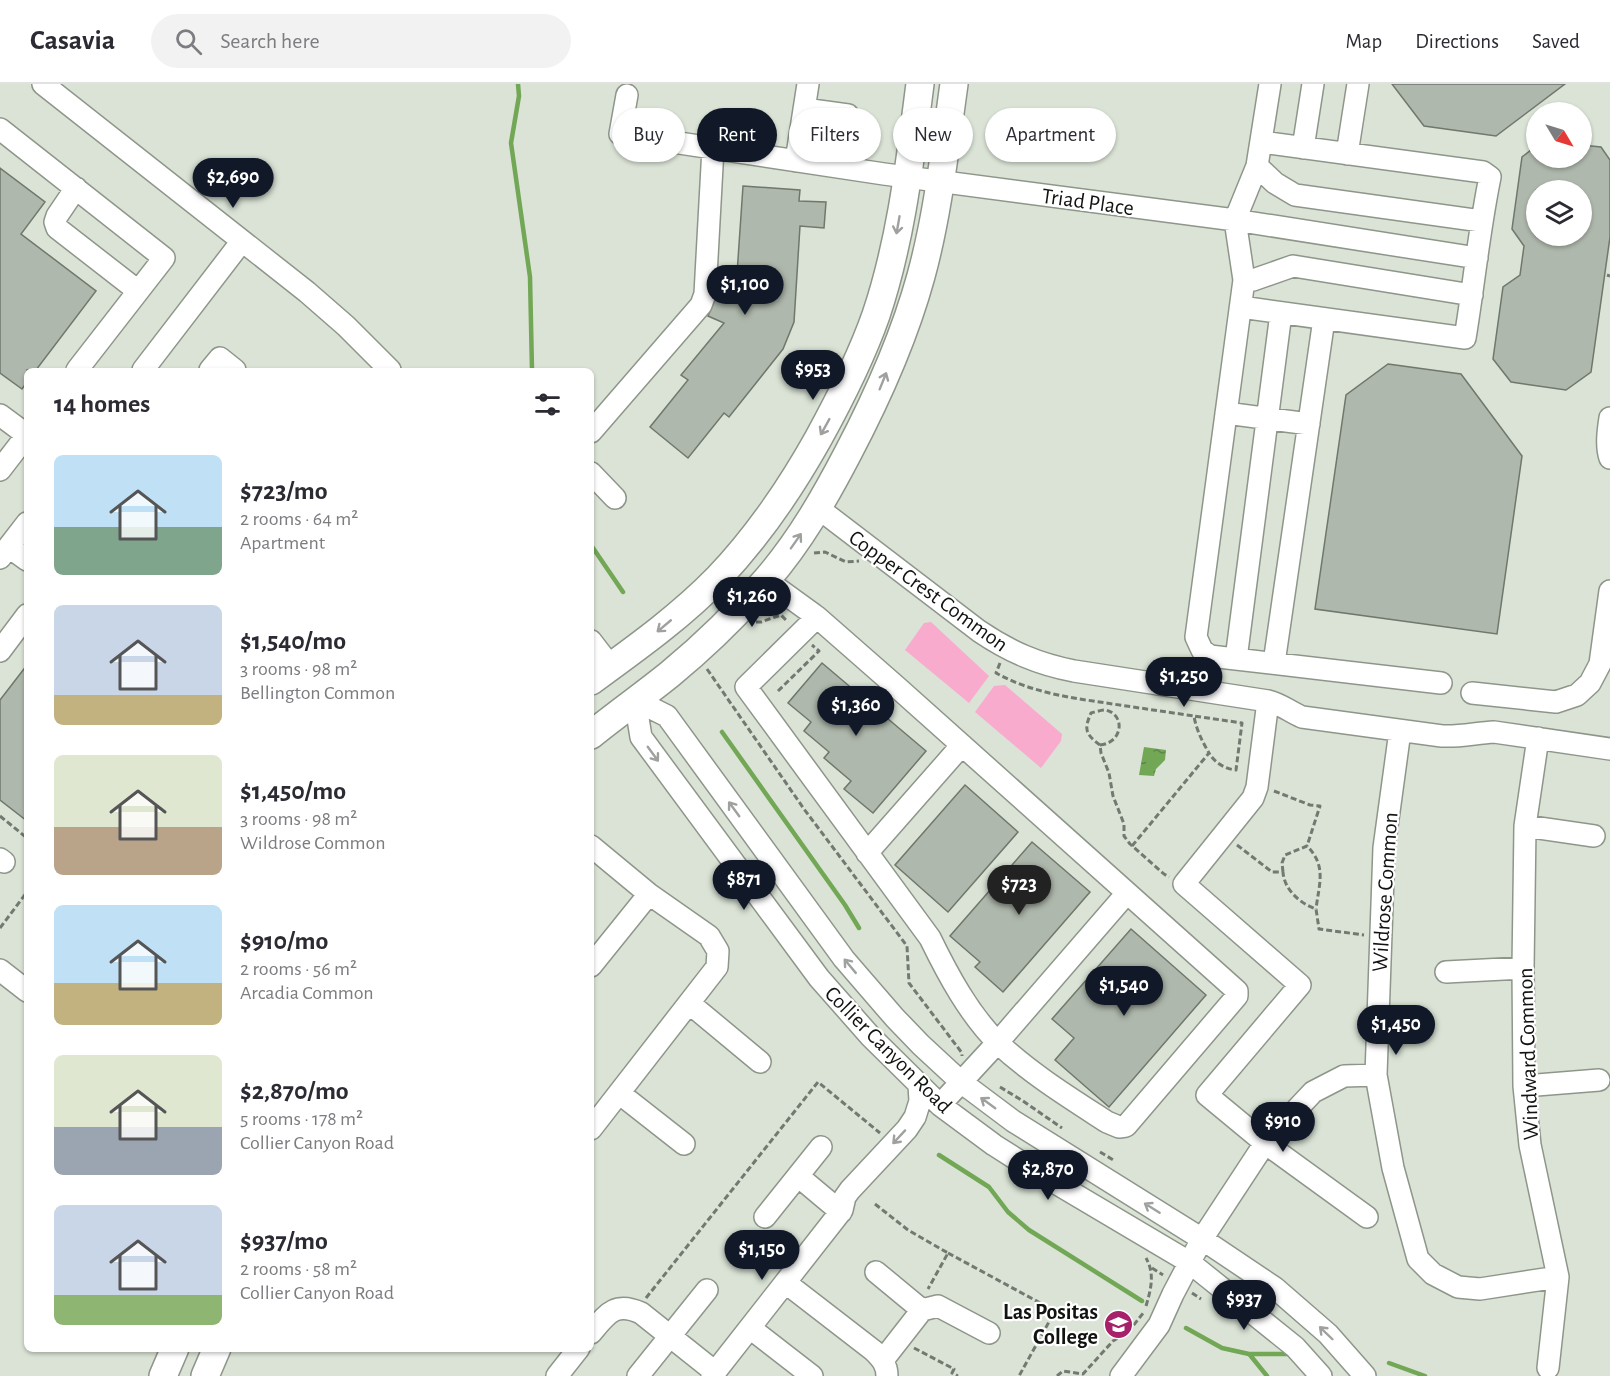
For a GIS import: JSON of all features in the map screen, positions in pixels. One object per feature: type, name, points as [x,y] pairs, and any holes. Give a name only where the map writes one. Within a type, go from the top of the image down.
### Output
[{"type":"main road","points":[[601,674],[642,644],[716,579],[741,553],[789,488],[828,420],[848,381],[876,315],[897,233],[920,84]]},
{"type":"main road","points":[[594,733],[671,672],[730,618],[766,580],[795,543],[818,508],[877,398],[921,277],[940,181],[954,84]]},
{"type":"main road","name":"Collier Canyon Road","points":[[601,674],[636,700]]},
{"type":"main road","points":[[163,1376],[173,1352]]},
{"type":"main road","points":[[206,1376],[215,1352]]},
{"type":"street","points":[[42,84],[307,292],[346,326],[388,368]]},
{"type":"street","points":[[804,108],[808,84]]},
{"type":"street","points":[[1270,84],[1257,166],[1235,220],[1244,280],[1196,637],[1202,651],[1210,656],[1441,683]]},
{"type":"street","points":[[1304,148],[1313,84]]},
{"type":"street","points":[[1347,154],[1358,84]]},
{"type":"street","name":"Triad Place","points":[[627,95],[620,134],[697,146]]},
{"type":"street","points":[[0,129],[164,258],[79,368]]},
{"type":"street","points":[[1241,307],[1465,338],[1481,221],[1490,177],[1484,172],[1261,142]]},
{"type":"street","points":[[594,429],[701,305],[705,294],[712,162]]},
{"type":"street","name":"Triad Place","points":[[803,162],[1235,220],[1477,258]]},
{"type":"street","points":[[1257,166],[1275,183],[1295,195],[1481,221]]},
{"type":"street","points":[[76,188],[57,216],[55,222],[57,228],[138,291]]},
{"type":"street","points":[[145,368],[242,241]]},
{"type":"street","points":[[1244,280],[1253,280],[1293,266],[1472,296]]},
{"type":"street","points":[[1236,659],[1281,313]]},
{"type":"street","points":[[1274,663],[1324,319]]},
{"type":"street","points":[[212,368],[220,358],[232,368]]},
{"type":"street","points":[[1226,413],[1309,424]]},
{"type":"street","points":[[0,415],[24,433]]},
{"type":"street","points":[[1610,418],[1608,430],[1610,458]]},
{"type":"street","points":[[0,470],[24,439]]},
{"type":"street","points":[[594,476],[615,498]]},
{"type":"street","name":"Copper Crest Common","points":[[818,508],[979,631],[1023,657],[1048,666],[1268,701],[1281,704],[1292,713],[1302,717],[1442,736],[1459,737],[1494,732],[1610,749]]},
{"type":"street","points":[[24,527],[4,553],[24,559]]},
{"type":"street","points":[[766,580],[817,617],[1237,991],[1238,996],[1126,1126],[1119,1127],[1107,1122],[1045,1081],[998,1042],[972,1011],[943,965],[930,938],[746,687],[817,617]]},
{"type":"street","points":[[1472,693],[1556,702],[1577,695],[1590,683],[1600,664],[1610,591]]},
{"type":"street","points":[[0,651],[24,619]]},
{"type":"street","name":"Collier Canyon Road","points":[[594,651],[601,674]]},
{"type":"street","name":"Collier Canyon Road","points":[[636,700],[667,716],[844,959],[895,1018],[961,1082],[1013,1121],[1202,1239],[1275,1288],[1328,1334],[1365,1376]]},
{"type":"street","name":"Collier Canyon Road","points":[[636,700],[641,737],[794,946],[845,1010],[871,1038],[940,1105],[1027,1166],[1189,1262],[1295,1347],[1321,1376]]},
{"type":"street","points":[[1268,701],[1257,788],[1253,798],[1184,884],[1300,985],[1207,1095],[1265,1143],[1368,1217]]},
{"type":"street","name":"Wildrose Common","points":[[1400,731],[1384,848],[1376,1075],[1393,1168],[1418,1259],[1433,1274],[1458,1287],[1480,1289],[1558,1277]]},
{"type":"street","name":"Windward Common","points":[[1538,738],[1525,825],[1524,1086],[1530,1145],[1558,1277],[1548,1368]]},
{"type":"street","points":[[867,853],[962,745]]},
{"type":"street","points":[[1525,825],[1594,836]]},
{"type":"street","points":[[594,848],[649,894],[709,936],[718,951],[717,967],[594,1125]]},
{"type":"street","points":[[940,1105],[998,1042],[1127,893]]},
{"type":"street","points":[[594,962],[649,894]]},
{"type":"street","points":[[1446,972],[1523,968]]},
{"type":"street","points":[[0,970],[24,989]]},
{"type":"street","points":[[688,1003],[760,1062]]},
{"type":"street","points":[[1127,1374],[1159,1325],[1202,1239],[1265,1143],[1313,1092],[1344,1076],[1376,1075]]},
{"type":"street","points":[[1524,1086],[1599,1080]]},
{"type":"street","points":[[594,1330],[611,1311],[629,1309],[641,1312],[714,1374],[842,1211],[845,1197],[850,1190],[907,1129],[915,1117],[920,1101],[919,1085]]},
{"type":"street","points":[[619,1093],[684,1144]]},
{"type":"street","points":[[765,1217],[821,1147]]},
{"type":"street","points":[[798,1176],[842,1211]]},
{"type":"street","points":[[876,1272],[920,1309]]},
{"type":"street","points":[[786,1283],[874,1351],[885,1368]]},
{"type":"street","points":[[638,1376],[707,1290]]},
{"type":"street","points":[[885,1368],[899,1340],[920,1309],[938,1306],[989,1333]]},
{"type":"street","points":[[750,1328],[812,1376]]},
{"type":"street","points":[[557,1376],[576,1352]]},
{"type":"path","points":[[694,652],[804,809],[907,946],[909,983],[962,1053],[961,1082]]},
{"type":"path","points":[[1106,711],[1107,704]]},
{"type":"path","points":[[1100,745],[1113,741],[1119,732],[1119,724],[1115,715],[1106,711],[1091,713],[1086,732],[1100,745],[1113,796],[1124,824],[1124,836],[1164,874],[1184,884]]},
{"type":"path","points":[[1194,716],[1242,723],[1236,771],[1223,767],[1209,753],[1203,744],[1194,716]]},
{"type":"path","points":[[1132,846],[1209,753]]},
{"type":"path","points":[[1257,788],[1274,790],[1310,806],[1320,806],[1307,846],[1286,855],[1282,863],[1283,879],[1293,895],[1306,906],[1316,909]]},
{"type":"path","points":[[0,816],[24,836]]},
{"type":"path","points":[[1223,835],[1272,872],[1283,872]]},
{"type":"path","points":[[1307,846],[1315,854],[1320,866],[1316,909],[1319,928],[1380,937]]},
{"type":"path","points":[[0,928],[24,896]]},
{"type":"path","points":[[629,1309],[818,1082],[884,1136]]},
{"type":"path","points":[[998,1086],[1070,1133]]},
{"type":"path","points":[[1096,1149],[1119,1165]]},
{"type":"path","points":[[875,1204],[908,1230],[1055,1311],[1019,1376]]},
{"type":"path","points":[[920,1309],[948,1253]]},
{"type":"path","points":[[1057,1376],[1063,1371],[1083,1374],[1113,1341],[1129,1331],[1144,1312],[1149,1296],[1152,1268],[1145,1255]]},
{"type":"path","points":[[899,1340],[954,1369],[952,1373],[958,1376]]},
{"type":"shaded area","points":[[931,622],[989,676],[969,703],[905,650],[924,623]]},
{"type":"shaded area","points":[[1005,685],[1062,734],[1061,741],[1041,768],[975,712],[994,686]]},
{"type":"water","points":[[1144,747],[1166,750],[1165,760],[1156,769],[1154,776],[1139,775]]},
{"type":"building","points":[[1392,84],[1565,84],[1541,102],[1526,102],[1526,113],[1496,136],[1424,126]]},
{"type":"building","points":[[1592,146],[1601,147],[1610,160],[1610,237],[1591,372],[1566,390],[1511,382],[1493,359],[1503,287],[1520,275],[1524,246],[1512,229],[1522,157],[1526,154],[1526,168],[1592,168]]},
{"type":"building","points":[[0,168],[45,202],[21,234],[96,291],[38,368],[24,368],[22,389],[0,373]]},
{"type":"building","points":[[743,186],[800,190],[799,201],[826,202],[824,228],[800,226],[794,322],[783,349],[729,417],[724,413],[688,458],[650,427],[688,380],[681,375],[724,323],[708,316],[717,295],[735,303]]},
{"type":"building","points":[[1388,364],[1461,374],[1522,456],[1497,634],[1315,609],[1346,395]]},
{"type":"building","points":[[822,663],[926,751],[873,813],[844,789],[851,781],[824,758],[829,752],[804,731],[811,722],[788,703]]},
{"type":"building","points":[[24,669],[24,819],[0,800],[0,700]]},
{"type":"building","points":[[965,785],[1018,832],[948,912],[895,865]]},
{"type":"building","points":[[1032,842],[1090,892],[1003,992],[975,967],[980,962],[950,936]]},
{"type":"building","points":[[1131,929],[1206,995],[1109,1107],[1055,1060],[1074,1038],[1052,1019]]},
{"type":"waterway","points":[[518,84],[519,96],[511,143],[530,277],[532,368]]},
{"type":"waterway","points":[[594,549],[623,592]]},
{"type":"waterway","points":[[722,732],[859,928]]},
{"type":"waterway","points":[[939,1155],[989,1187],[1008,1212],[1029,1230],[1142,1301]]},
{"type":"waterway","points":[[1186,1328],[1222,1348],[1249,1354],[1288,1354]]},
{"type":"waterway","points":[[1250,1355],[1267,1376]]},
{"type":"waterway","points":[[1389,1363],[1425,1376]]},
{"type":"place","name":"Las Positas College","points":[[1119,1324]]}]
